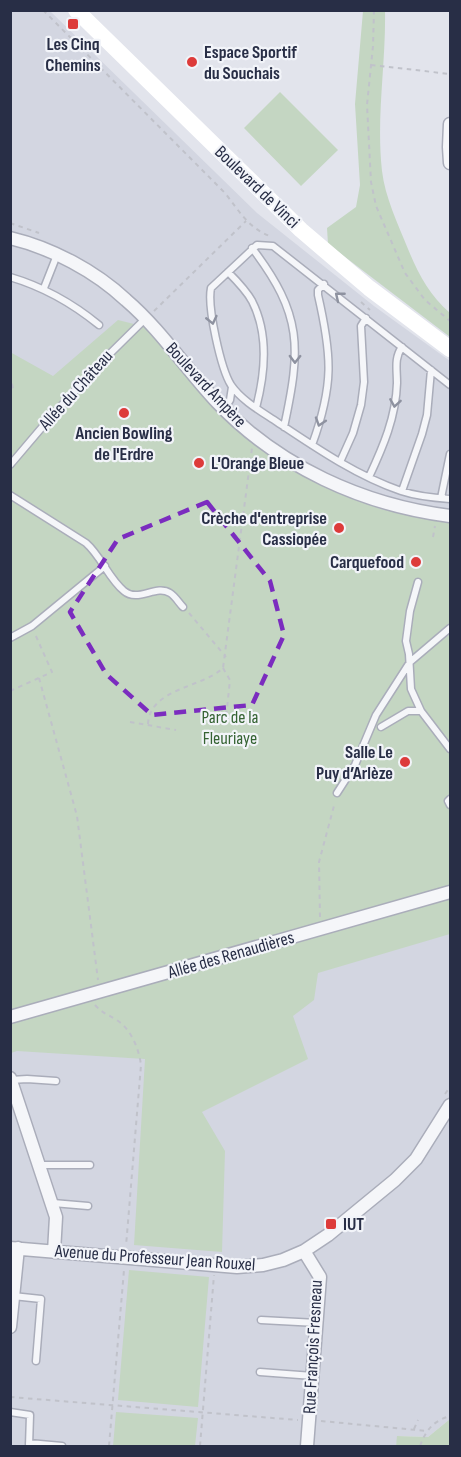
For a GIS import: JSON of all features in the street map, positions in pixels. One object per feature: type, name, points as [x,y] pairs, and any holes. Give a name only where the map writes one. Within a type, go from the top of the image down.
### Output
[{"type":"main road","name":"Boulevard de Vinci","points":[[76,10],[301,230],[369,288],[450,349]]},
{"type":"street","points":[[450,124],[450,163]]},
{"type":"street","name":"Boulevard Ampère","points":[[10,238],[24,241],[57,255],[113,289],[146,319],[224,409],[256,437],[303,467],[351,492],[400,507],[450,516]]},
{"type":"street","name":"Allée des Renaudières","points":[[10,1017],[450,892]]},
{"type":"street","points":[[11,1079],[56,1217],[54,1252]]},
{"type":"street","name":"Avenue du Professeur Jean Rouxel","points":[[14,1248],[54,1252],[122,1252],[237,1267],[263,1265],[304,1251],[366,1204],[416,1159],[447,1102]]},
{"type":"street","points":[[10,1326],[14,1248]]},
{"type":"street","name":"Rue François Fresneau","points":[[304,1251],[320,1277],[307,1446]]},
{"type":"lane","points":[[450,385],[273,246],[262,244],[252,248],[211,288],[209,298],[226,375],[232,387],[256,408],[284,427],[369,477],[402,491],[450,499]]},
{"type":"lane","points":[[252,248],[281,291],[294,335],[296,358],[284,427]]},
{"type":"lane","points":[[44,288],[57,255]]},
{"type":"lane","points":[[228,272],[249,295],[260,320],[264,364],[256,408]]},
{"type":"lane","points":[[10,277],[44,288],[77,308],[99,325]]},
{"type":"lane","points":[[312,445],[324,407],[329,376],[328,341],[318,295],[318,290],[324,284]]},
{"type":"lane","points":[[340,462],[353,433],[362,399],[364,382],[361,326],[366,318]]},
{"type":"lane","name":"Allée du Château","points":[[10,465],[99,363],[146,319]]},
{"type":"lane","points":[[369,477],[390,426],[396,399],[397,356],[402,347]]},
{"type":"lane","points":[[402,491],[427,415],[432,370]]},
{"type":"lane","points":[[224,409],[230,400],[232,387]]},
{"type":"lane","points":[[441,498],[450,454]]},
{"type":"lane","points":[[10,495],[86,543],[125,592],[135,595],[163,591],[170,593],[183,607]]},
{"type":"lane","points":[[10,638],[32,626],[105,566]]},
{"type":"lane","points":[[418,582],[410,611],[406,641],[411,688],[421,711],[450,749]]},
{"type":"lane","points":[[337,793],[355,765],[376,716],[410,662],[450,628]]},
{"type":"lane","points":[[381,727],[408,711],[421,711]]},
{"type":"lane","points":[[450,799],[448,801],[450,804]]},
{"type":"lane","points":[[11,1079],[56,1081]]},
{"type":"lane","points":[[40,1165],[90,1165]]},
{"type":"lane","points":[[52,1203],[88,1206]]},
{"type":"lane","points":[[12,1291],[41,1299],[36,1361]]},
{"type":"lane","points":[[261,1320],[317,1323]]},
{"type":"lane","points":[[260,1372],[313,1376]]},
{"type":"lane","points":[[10,1412],[30,1414],[29,1445],[62,1446]]},
{"type":"path","points":[[10,11],[18,10]]},
{"type":"path","name":"Boulevard de Vinci","points":[[43,10],[225,193],[246,221],[146,319]]},
{"type":"path","points":[[374,10],[368,105],[371,182],[376,206],[405,273],[425,300],[450,321]]},
{"type":"path","points":[[372,64],[450,74]]},
{"type":"path","points":[[10,375],[13,389],[10,395]]},
{"type":"path","points":[[148,724],[151,712],[156,705],[178,691],[216,675],[223,668],[252,444],[256,437]]},
{"type":"path","points":[[183,607],[226,657]]},
{"type":"path","points":[[10,691],[52,672],[32,626]]},
{"type":"path","points":[[223,668],[230,680],[226,718]]},
{"type":"path","points":[[39,678],[77,816],[100,992]]},
{"type":"path","points":[[130,723],[176,730]]},
{"type":"path","points":[[321,929],[319,862],[337,793]]},
{"type":"path","points":[[87,996],[103,1014],[117,1020],[139,1049],[141,1065],[126,1247],[122,1252],[109,1446]]},
{"type":"path","points":[[447,1102],[450,1087]]},
{"type":"path","points":[[200,1446],[215,1265]]},
{"type":"path","points":[[10,1397],[427,1431]]},
{"type":"path","points":[[420,1446],[427,1431],[437,1420],[450,1416]]},
{"type":"path","points":[[414,1429],[418,1420]]},
{"type":"highlighted area","points":[[207,502],[270,581],[284,635],[252,705],[152,715],[106,674],[70,612],[118,539]]},
{"type":"shaded area","points":[[10,11],[50,11],[257,213],[374,306],[450,361],[450,1419],[428,1437],[398,1436],[396,1446],[11,1446]]},
{"type":"green space","points":[[363,11],[385,11],[380,151],[386,191],[420,275],[436,299],[450,313],[450,337],[328,244],[327,228],[356,207],[360,185],[355,104]]},
{"type":"green space","points":[[280,92],[338,150],[301,186],[244,128]]},
{"type":"green space","name":"Parc de la Fleuriaye","points":[[118,320],[146,327],[276,457],[380,509],[450,521],[450,934],[318,973],[314,1000],[293,1016],[308,1059],[202,1112],[225,1151],[222,1252],[134,1245],[145,1059],[17,1051],[11,1053],[10,352],[53,376]]},
{"type":"green space","points":[[129,1270],[209,1277],[198,1407],[118,1400]]},
{"type":"green space","points":[[116,1412],[198,1418],[195,1446],[113,1446]]},
{"type":"green space","points":[[450,1419],[450,1446],[396,1446],[397,1436],[428,1437]]},
{"type":"place","name":"Les Cinq Chemins","points":[[73,24]]},
{"type":"place","name":"Espace Sportif du Souchais","points":[[192,62]]},
{"type":"place","name":"Ancien Bowling de l'Erdre","points":[[124,413]]},
{"type":"place","name":"L'Orange Bleue","points":[[199,463]]},
{"type":"place","name":"Crèche d'entreprise Cassiopée","points":[[339,528]]},
{"type":"place","name":"Carquefood","points":[[416,562]]},
{"type":"place","name":"Salle Le Puy d’Arlèze","points":[[405,762]]},
{"type":"place","name":"IUT","points":[[331,1224]]}]
